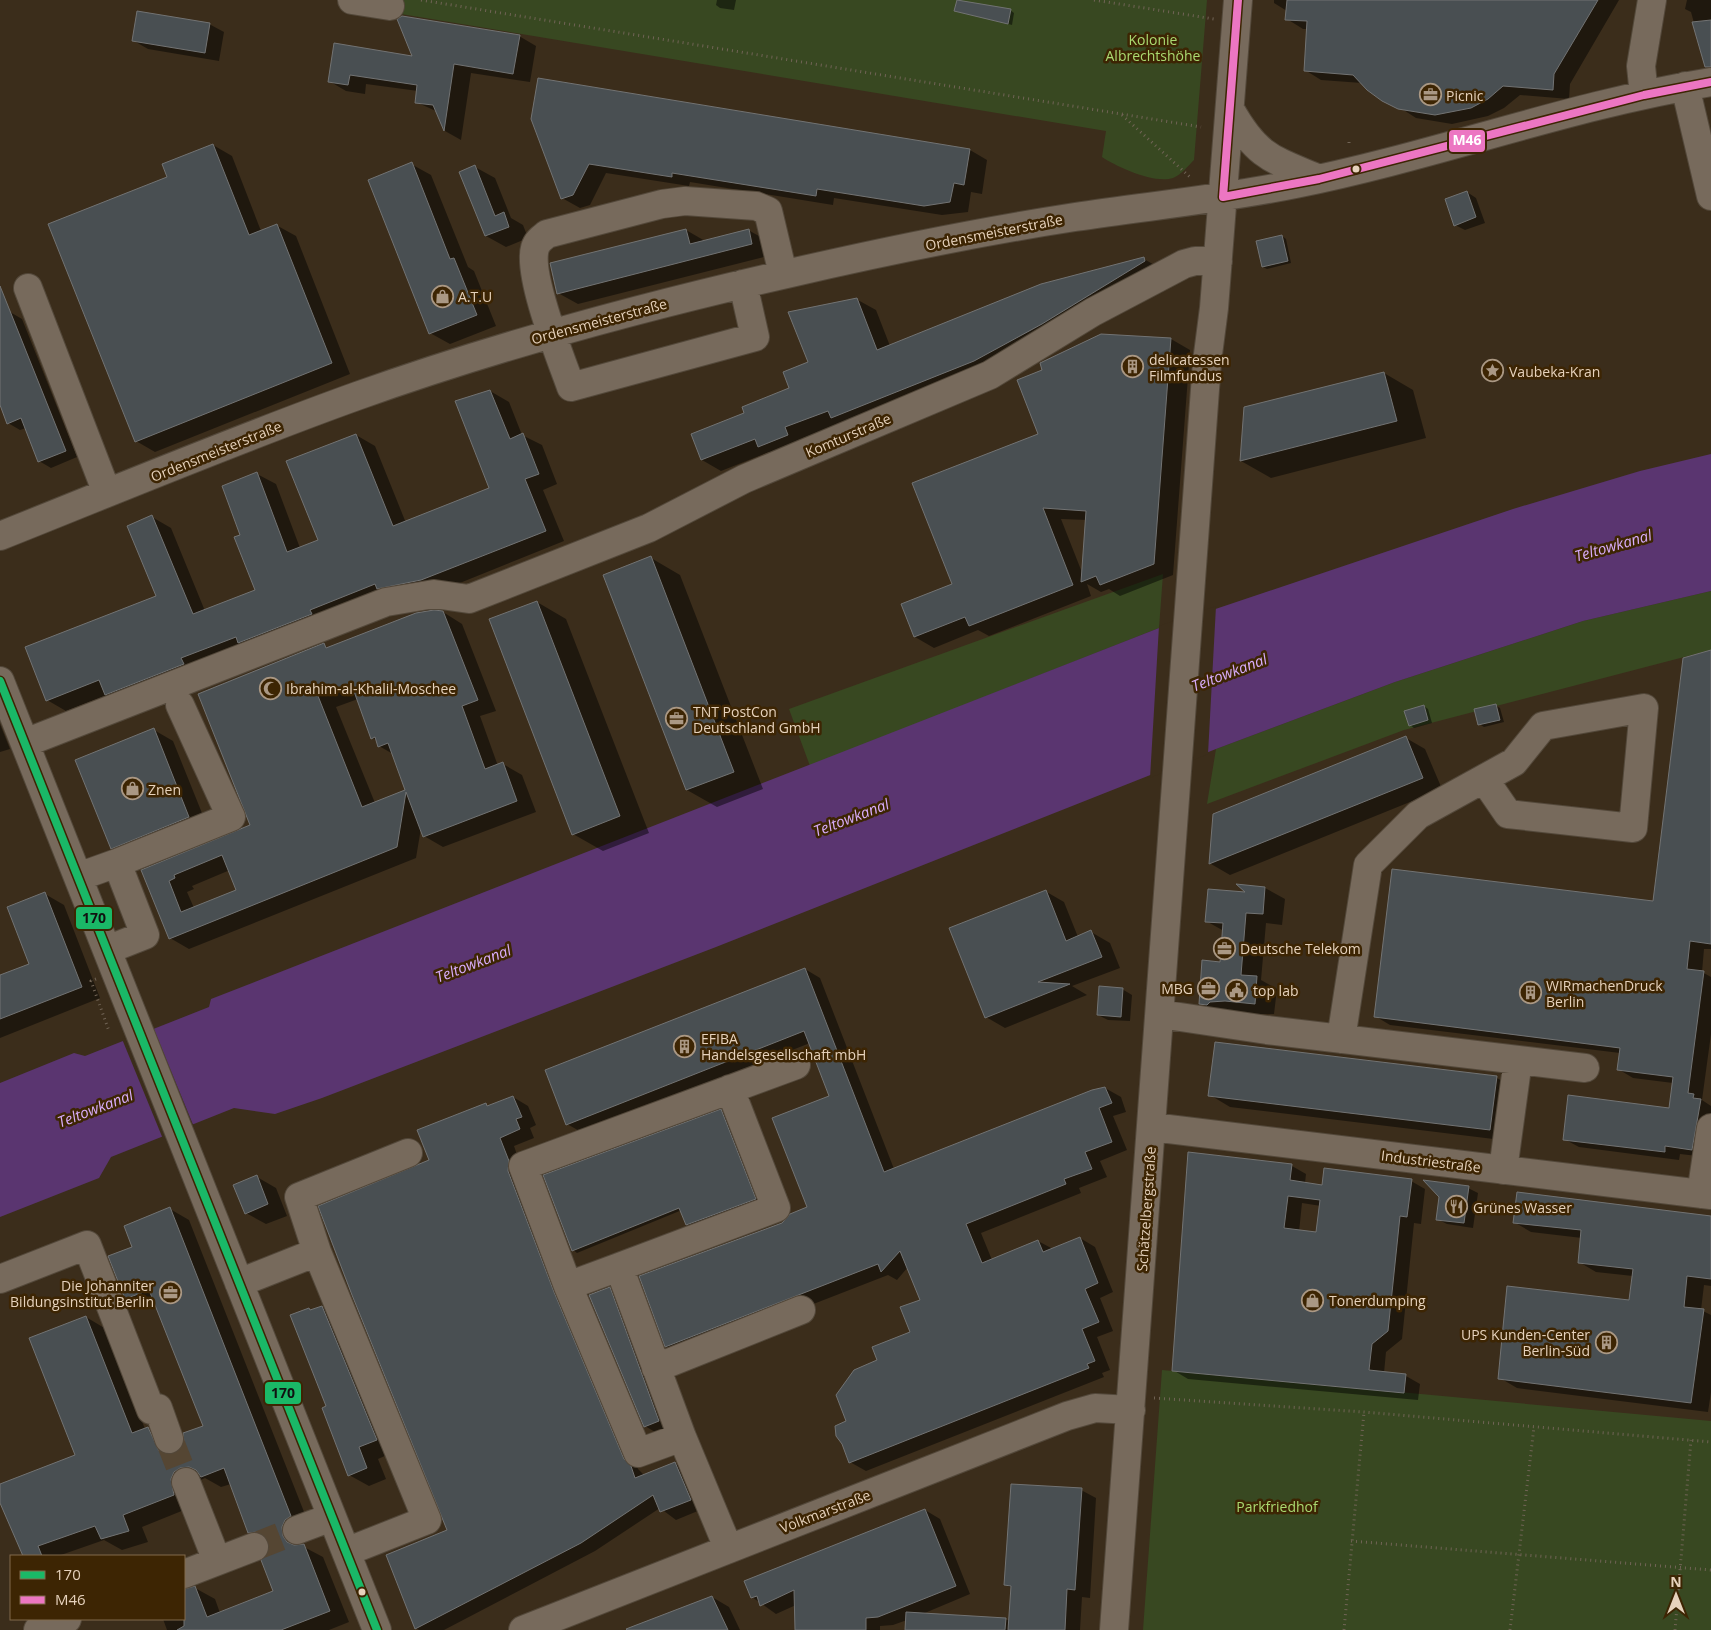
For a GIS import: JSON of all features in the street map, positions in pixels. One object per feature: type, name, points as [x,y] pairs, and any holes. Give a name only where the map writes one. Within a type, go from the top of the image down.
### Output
[{"type":"street","points":[[352,0],[390,6]]},
{"type":"street","points":[[1218,261],[1231,111],[1238,0]]},
{"type":"street","points":[[1644,95],[1641,66],[1652,0]]},
{"type":"street","points":[[1698,84],[1711,196]]},
{"type":"street","name":"Ordensmeisterstraße","points":[[0,536],[360,395],[552,334],[783,274],[1068,218],[1223,197],[1319,179],[1644,95],[1698,84]]},
{"type":"street","points":[[1231,111],[1244,135],[1267,156],[1319,179]]},
{"type":"street","points":[[742,284],[755,337],[571,387],[552,334],[534,267],[534,257],[539,240],[547,234],[662,204],[685,201],[756,206],[768,211],[783,274]]},
{"type":"street","name":"Komturstraße","points":[[14,735],[386,602],[434,594],[470,599],[650,528],[744,479],[990,375],[1093,312],[1184,264],[1195,261],[1218,261]]},
{"type":"street","name":"Schätzelbergstraße","points":[[1114,1630],[1142,1404],[1152,1127],[1207,362],[1218,261]]},
{"type":"street","points":[[28,288],[107,493]]},
{"type":"street","points":[[0,681],[14,735],[78,878],[120,981],[377,1630]]},
{"type":"street","points":[[78,878],[231,817],[180,704]]},
{"type":"street","points":[[1341,1039],[1368,866],[1418,815],[1514,762],[1543,726],[1644,708],[1633,828],[1508,814],[1484,779]]},
{"type":"street","points":[[107,950],[145,935],[117,863]]},
{"type":"street","points":[[1160,1014],[1266,1030],[1585,1068]]},
{"type":"street","points":[[1503,1170],[1518,1060]]},
{"type":"street","points":[[682,1437],[638,1453],[568,1286],[523,1166],[796,1065]]},
{"type":"street","points":[[568,1286],[776,1208],[730,1089]]},
{"type":"street","name":"Industriestraße","points":[[1152,1127],[1706,1194]]},
{"type":"street","points":[[1706,1194],[1711,1128]]},
{"type":"street","points":[[346,1552],[427,1520],[317,1252],[299,1197],[408,1153]]},
{"type":"street","points":[[0,1279],[87,1245],[151,1410],[158,1408],[169,1439]]},
{"type":"street","points":[[240,1283],[317,1252]]},
{"type":"street","points":[[619,1267],[682,1437],[724,1538],[726,1550]]},
{"type":"street","points":[[656,1368],[801,1310]]},
{"type":"street","name":"Volkmarstraße","points":[[524,1630],[1066,1416],[1095,1408],[1142,1404]]},
{"type":"street","points":[[186,1482],[217,1561]]},
{"type":"street","points":[[297,1530],[332,1517]]},
{"type":"street","points":[[185,1574],[254,1547]]},
{"type":"street","points":[[38,1630],[65,1620]]},
{"type":"path","points":[[421,0],[1201,127]]},
{"type":"path","points":[[1094,0],[1197,16]]},
{"type":"path","points":[[1121,115],[1190,177]]},
{"type":"path","points":[[91,981],[109,1031]]},
{"type":"path","points":[[1142,1404],[1364,1412],[1711,1442]]},
{"type":"path","points":[[1344,1630],[1364,1412]]},
{"type":"path","points":[[1510,1630],[1534,1428]]},
{"type":"path","points":[[1675,1630],[1691,1440]]},
{"type":"path","points":[[1351,1541],[1711,1570]]},
{"type":"green space","name":"Kolonie Albrechtshöhe","points":[[397,0],[1207,0],[1194,160],[1176,177],[1156,179],[1146,177],[1126,170],[1102,157],[1106,131],[395,13]]},
{"type":"green space","points":[[1163,574],[1159,628],[810,766],[789,709]]},
{"type":"green space","points":[[1711,591],[1711,650],[1404,730],[1207,804],[1216,749],[1395,682],[1583,621]]},
{"type":"green space","name":"Parkfriedhof","points":[[1162,1370],[1711,1421],[1711,1630],[1143,1630]]},
{"type":"water","name":"Teltowkanal","points":[[1711,454],[1711,591],[1583,621],[1395,682],[1216,749],[716,947],[322,1098],[275,1114],[234,1108],[111,1157],[99,1178],[0,1217],[0,1083],[74,1053],[85,1056],[209,1007],[211,999],[1159,628],[1513,509],[1640,471]]},
{"type":"pier","points":[[1216,606],[1208,754],[1150,778],[1159,626]]},
{"type":"pier","points":[[153,1027],[194,1127],[163,1139],[122,1039]]},
{"type":"building","points":[[957,0],[1011,9],[1008,24],[954,11]]},
{"type":"building","points":[[1287,0],[1598,0],[1554,74],[1553,90],[1503,86],[1488,99],[1471,108],[1435,115],[1398,109],[1382,101],[1367,90],[1353,75],[1304,71],[1307,21],[1285,20]]},
{"type":"building","points":[[137,11],[210,23],[205,53],[132,41]]},
{"type":"building","points":[[402,16],[520,35],[513,74],[454,64],[444,131],[433,105],[415,103],[417,85],[350,75],[348,85],[328,82],[334,43],[412,56],[397,19]]},
{"type":"building","points":[[1711,20],[1711,67],[1705,67],[1692,22]]},
{"type":"building","points":[[538,78],[970,149],[964,185],[954,183],[950,202],[924,206],[817,189],[816,196],[672,173],[672,177],[589,164],[573,195],[561,199],[531,119]]},
{"type":"building","points":[[213,144],[249,235],[277,224],[332,363],[135,442],[48,224],[167,177],[162,164]]},
{"type":"building","points":[[412,162],[450,259],[454,258],[477,315],[429,334],[368,180]]},
{"type":"building","points":[[475,165],[495,216],[504,212],[509,227],[485,236],[459,172]]},
{"type":"building","points":[[1467,191],[1476,217],[1454,226],[1445,199]]},
{"type":"building","points":[[686,229],[690,244],[749,229],[752,244],[557,294],[550,263]]},
{"type":"building","points":[[1282,235],[1288,261],[1262,267],[1256,241]]},
{"type":"building","points":[[1144,257],[1145,261],[1042,324],[974,361],[831,418],[828,411],[785,427],[788,435],[758,447],[755,439],[701,460],[691,434],[744,413],[742,407],[789,388],[783,372],[808,362],[788,312],[857,298],[877,350],[1041,284]]},
{"type":"building","points":[[0,286],[66,451],[38,462],[21,418],[7,424],[0,405]]},
{"type":"building","points":[[1101,334],[1171,338],[1154,564],[1100,585],[1096,576],[1081,582],[1086,511],[1043,508],[1073,585],[969,626],[965,617],[914,637],[901,604],[952,584],[912,483],[1038,434],[1017,380],[1042,370],[1040,363]]},
{"type":"building","points":[[1384,372],[1397,421],[1240,461],[1244,407]]},
{"type":"building","points":[[490,390],[510,439],[523,433],[539,474],[525,479],[546,531],[421,580],[377,589],[375,584],[310,610],[312,614],[238,643],[236,637],[181,658],[184,664],[105,695],[99,680],[46,701],[25,647],[156,596],[127,526],[152,515],[193,614],[255,590],[234,537],[240,535],[222,486],[257,472],[287,552],[318,540],[286,461],[356,434],[393,526],[489,488],[455,401]]},
{"type":"building","points":[[651,556],[734,772],[686,790],[603,575]]},
{"type":"building","points":[[537,601],[620,816],[572,835],[489,619]]},
{"type":"building","points":[[434,610],[443,611],[478,700],[462,706],[485,769],[503,762],[517,801],[423,837],[406,792],[397,847],[169,939],[141,870],[250,825],[198,694],[324,643],[326,648],[416,613]],"holes":[[[351,683],[371,739],[375,737],[378,747],[388,743],[405,790],[362,807],[318,696]],[[222,855],[236,890],[181,912],[169,881],[175,878],[174,875]]]},
{"type":"building","name":"WIRmachenDruck Berlin","points":[[1711,650],[1711,944],[1690,941],[1687,969],[1704,971],[1688,1093],[1694,1094],[1693,1098],[1701,1099],[1692,1150],[1665,1146],[1665,1152],[1563,1140],[1568,1095],[1669,1108],[1673,1077],[1617,1070],[1620,1048],[1374,1017],[1392,869],[1653,901],[1683,658]]},
{"type":"building","points":[[1496,704],[1500,720],[1478,725],[1474,709]]},
{"type":"building","points":[[1424,705],[1428,720],[1409,726],[1404,711]]},
{"type":"building","name":"Znen","points":[[154,728],[189,817],[111,849],[75,760]]},
{"type":"building","points":[[1406,736],[1423,778],[1209,864],[1213,814]]},
{"type":"building","points":[[1236,884],[1265,887],[1263,914],[1246,913],[1241,975],[1257,976],[1255,1004],[1225,1001],[1210,1002],[1207,1005],[1199,1004],[1202,960],[1220,962],[1223,923],[1205,922],[1208,889],[1245,892]]},
{"type":"building","points":[[1046,890],[1066,941],[1091,930],[1102,957],[1038,982],[1070,984],[985,1018],[949,928]]},
{"type":"building","points":[[45,892],[82,987],[0,1019],[0,975],[29,964],[7,907]]},
{"type":"building","points":[[805,968],[884,1172],[1092,1090],[1105,1087],[1112,1103],[1099,1108],[1112,1142],[1085,1152],[1092,1169],[1064,1179],[1066,1184],[966,1224],[982,1263],[1038,1240],[1043,1252],[1080,1237],[1098,1283],[1085,1289],[1099,1322],[1082,1329],[1095,1361],[1087,1364],[1089,1368],[849,1463],[842,1444],[836,1436],[835,1426],[846,1421],[836,1395],[854,1370],[877,1360],[872,1347],[910,1332],[900,1307],[920,1300],[900,1251],[881,1272],[878,1264],[665,1347],[639,1276],[782,1223],[790,1214],[807,1207],[772,1118],[829,1096],[804,1031],[566,1125],[545,1070]]},
{"type":"building","points":[[1099,986],[1123,988],[1121,1017],[1097,1015]]},
{"type":"building","points":[[1215,1042],[1497,1076],[1490,1130],[1208,1096]]},
{"type":"building","points":[[513,1096],[522,1117],[516,1119],[520,1129],[500,1138],[509,1161],[508,1171],[554,1292],[624,1459],[631,1466],[635,1478],[675,1462],[691,1500],[660,1512],[653,1495],[581,1543],[415,1629],[386,1555],[447,1530],[318,1206],[429,1160],[417,1130],[486,1103],[487,1106]]},
{"type":"building","points":[[721,1109],[756,1199],[686,1225],[679,1208],[572,1251],[543,1175]]},
{"type":"building","name":"Tonerdumping","points":[[1188,1152],[1292,1164],[1290,1180],[1322,1185],[1324,1168],[1412,1179],[1407,1217],[1400,1216],[1388,1331],[1372,1344],[1369,1370],[1406,1374],[1404,1393],[1172,1371]],"holes":[[[1288,1196],[1320,1200],[1316,1232],[1284,1228]]]},
{"type":"building","points":[[257,1175],[268,1204],[245,1214],[233,1185]]},
{"type":"building","points":[[1423,1180],[1469,1186],[1464,1223],[1436,1220],[1439,1197]]},
{"type":"building","name":"UPS Kunden-Center Berlin-Süd","points":[[1517,1192],[1711,1216],[1711,1279],[1687,1276],[1684,1307],[1704,1309],[1691,1403],[1498,1379],[1507,1286],[1629,1300],[1633,1269],[1578,1263],[1581,1230],[1513,1223]]},
{"type":"building","points":[[170,1207],[291,1516],[285,1520],[282,1527],[283,1536],[287,1542],[294,1545],[304,1544],[330,1611],[281,1630],[177,1630],[184,1626],[185,1589],[195,1586],[207,1617],[273,1591],[261,1560],[269,1550],[268,1541],[257,1532],[248,1533],[224,1468],[201,1477],[196,1470],[189,1467],[180,1468],[174,1472],[171,1479],[174,1495],[123,1515],[129,1531],[101,1539],[95,1526],[38,1546],[42,1555],[23,1555],[0,1503],[0,1484],[75,1455],[29,1338],[86,1316],[132,1433],[148,1427],[159,1451],[166,1454],[174,1454],[181,1449],[184,1442],[183,1433],[203,1426],[149,1290],[125,1299],[108,1256],[132,1247],[124,1226]]},
{"type":"building","points":[[610,1287],[659,1421],[644,1427],[589,1295]]},
{"type":"building","points":[[322,1306],[377,1440],[359,1447],[367,1468],[348,1476],[322,1408],[326,1406],[290,1315],[309,1308],[310,1310]]},
{"type":"building","points":[[1011,1484],[1082,1488],[1075,1590],[1067,1589],[1065,1630],[1008,1630],[1011,1586],[1004,1585]]},
{"type":"building","points":[[925,1509],[956,1586],[878,1617],[866,1618],[866,1630],[795,1630],[794,1590],[760,1606],[757,1596],[751,1598],[744,1581]]},
{"type":"building","points":[[712,1596],[728,1630],[626,1629]]},
{"type":"building","points":[[906,1612],[1006,1618],[1005,1630],[905,1630]]},
{"type":"tunnel","points":[[169,1439],[186,1482]]},
{"type":"tunnel","points":[[254,1547],[297,1530]]},
{"type":"transit line","name":"M46","points":[[1223,197],[1238,0]]},
{"type":"transit line","name":"M46","points":[[1223,197],[1319,179],[1644,95],[1711,82]]},
{"type":"transit line","name":"170","points":[[0,681],[377,1630]]},
{"type":"place","name":"Picnic","points":[[1430,95]]},
{"type":"place","name":"A.T.U","points":[[442,296]]},
{"type":"place","name":"delicatessen Filmfundus","points":[[1133,367]]},
{"type":"place","name":"Vaubeka-Kran","points":[[1493,371]]},
{"type":"place","name":"Ibrahim-al-Khalil-Moschee","points":[[270,688]]},
{"type":"place","name":"TNT PostCon Deutschland GmbH","points":[[677,719]]},
{"type":"place","name":"Znen","points":[[132,789]]},
{"type":"place","name":"Deutsche Telekom","points":[[1224,948]]},
{"type":"place","name":"MBG","points":[[1209,988]]},
{"type":"place","name":"top lab","points":[[1237,990]]},
{"type":"place","name":"WIRmachenDruck Berlin","points":[[1530,993]]},
{"type":"place","name":"EFIBA Handelsgesellschaft mbH","points":[[685,1046]]},
{"type":"place","name":"Grünes Wasser","points":[[1457,1207]]},
{"type":"place","name":"Die Johanniter Bildungsinstitut Berlin","points":[[170,1293]]},
{"type":"place","name":"Tonerdumping","points":[[1313,1300]]},
{"type":"place","name":"UPS Kunden-Center Berlin-Süd","points":[[1606,1342]]}]
